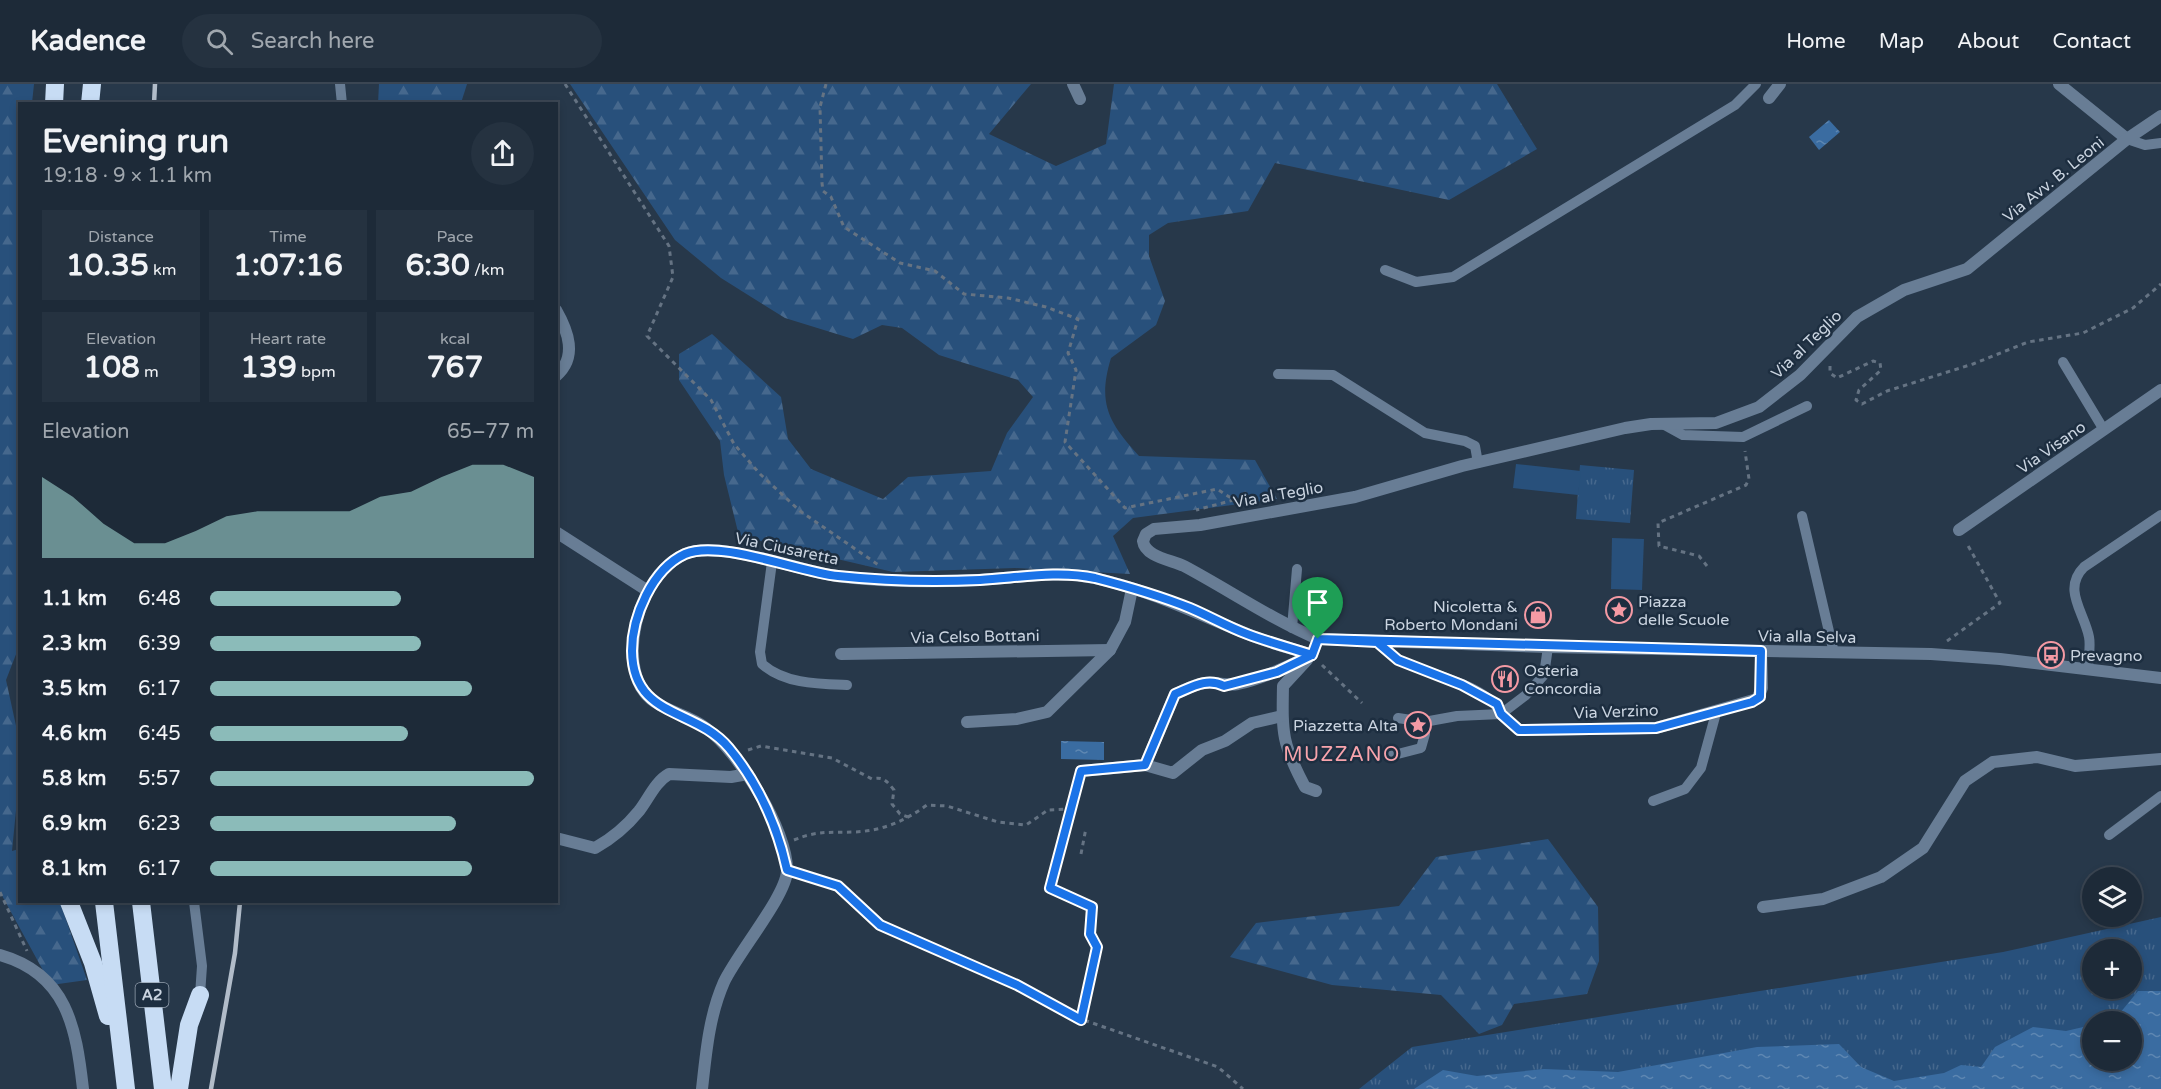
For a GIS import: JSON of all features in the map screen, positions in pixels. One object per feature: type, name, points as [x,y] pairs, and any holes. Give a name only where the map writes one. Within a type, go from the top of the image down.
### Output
[{"type":"highway","points":[[54,102],[55,84]]},
{"type":"highway","points":[[90,102],[92,84]]},
{"type":"highway","name":"A2","points":[[69,903],[93,963],[123,1068]]},
{"type":"highway","name":"A2","points":[[104,903],[126,1089]]},
{"type":"highway","name":"A2","points":[[141,903],[164,1089]]},
{"type":"highway","points":[[179,1089],[189,1025],[200,995]]},
{"type":"street","points":[[1073,84],[1080,99]]},
{"type":"street","points":[[1769,98],[1780,84]]},
{"type":"street","points":[[2059,84],[2127,139]]},
{"type":"street","name":"Via Avv. B. Leoni","points":[[1968,269],[2127,139],[2161,116]]},
{"type":"street","name":"Via al Teglio","points":[[1359,642],[1318,639],[1292,628],[1184,566],[1149,552],[1143,546],[1144,537],[1149,531],[1162,527],[1200,525],[1355,497],[1478,463],[1625,428],[1663,424],[1716,423],[1746,414],[1787,386],[1836,336],[1872,307],[1904,290],[1968,269]]},
{"type":"street","points":[[558,314],[565,326],[571,351],[564,370],[558,374]]},
{"type":"street","name":"Via Visano","points":[[1959,530],[2161,390]]},
{"type":"street","points":[[558,533],[648,591]]},
{"type":"street","name":"Via Ciusaretta","points":[[787,870],[781,845],[766,805],[728,746],[704,726],[658,706],[640,689],[632,652],[634,629],[648,591],[668,564],[687,553],[712,549],[837,576],[900,580],[976,580],[1058,575],[1092,578],[1188,608],[1245,634],[1312,655]]},
{"type":"street","points":[[967,722],[1017,719],[1047,712],[1110,650],[1125,622],[1132,589]]},
{"type":"street","points":[[1316,791],[1305,787],[1289,756],[1282,732],[1282,716],[1283,686],[1312,655],[1318,639]]},
{"type":"street","name":"Via alla Selva","points":[[1359,642],[1935,654],[2161,678]]},
{"type":"street","name":"Via Celso Bottani","points":[[841,654],[1110,650]]},
{"type":"street","name":"Via Verzino","points":[[1501,714],[1519,730],[1656,728],[1716,713],[1760,697],[1761,651]]},
{"type":"street","points":[[1145,765],[1175,694],[1203,682],[1217,682],[1224,686],[1240,683],[1277,672],[1312,655]]},
{"type":"street","points":[[1081,771],[1145,765],[1173,773],[1202,750],[1225,741],[1252,723],[1282,716]]},
{"type":"street","points":[[1763,907],[1823,899],[1881,877],[1923,848],[1965,781],[1993,762],[2037,757],[2075,766],[2161,759]]},
{"type":"street","points":[[558,839],[595,848],[612,839],[640,810],[653,789],[669,774],[731,777],[748,774]]},
{"type":"street","points":[[702,1089],[714,1008],[724,981],[783,889],[787,870]]},
{"type":"street","points":[[0,955],[35,970],[57,993],[72,1019],[83,1089]]},
{"type":"lane","points":[[340,84],[342,102]]},
{"type":"lane","points":[[1385,270],[1416,282],[1453,277],[1735,105],[1756,84]]},
{"type":"lane","points":[[2127,139],[2145,145],[2161,143]]},
{"type":"lane","points":[[2063,362],[2104,430]]},
{"type":"lane","points":[[1278,374],[1334,375],[1425,433],[1465,441],[1475,446],[1478,463]]},
{"type":"lane","name":"Via al Teglio","points":[[1663,424],[1683,435],[1743,437],[1807,406]]},
{"type":"lane","points":[[2088,670],[2089,637],[2074,594],[2075,579],[2084,567],[2161,515]]},
{"type":"lane","points":[[1802,516],[1834,653]]},
{"type":"lane","points":[[772,562],[760,652],[762,664],[771,672],[803,683],[847,685]]},
{"type":"lane","points":[[1292,628],[1297,569]]},
{"type":"lane","points":[[1377,642],[1398,660],[1462,685],[1497,704],[1501,714]]},
{"type":"lane","points":[[1398,718],[1424,722],[1458,716],[1501,714],[1526,695],[1544,675],[1548,647]]},
{"type":"lane","points":[[1653,801],[1685,789],[1701,768],[1716,713]]},
{"type":"lane","points":[[1390,756],[1421,748],[1425,734],[1424,722]]},
{"type":"lane","points":[[2109,835],[2161,796]]},
{"type":"lane","points":[[194,903],[202,966],[200,995]]},
{"type":"path","points":[[565,84],[669,246],[673,277],[647,336],[711,399],[734,444],[760,474],[800,511],[900,580]]},
{"type":"path","points":[[826,84],[820,108],[823,191],[831,197],[844,227],[900,263],[935,271],[964,294],[1008,297],[1046,307],[1078,319],[1068,353],[1076,370],[1065,442],[1125,508],[1217,489],[1234,500],[1192,512],[1200,525]]},
{"type":"path","points":[[1832,363],[1830,370],[1837,378],[1873,361],[1879,361],[1882,365],[1879,373],[1857,394],[1856,400],[1862,404],[1887,391],[1973,364],[2028,342],[2083,333],[2133,308],[2161,284]]},
{"type":"path","points":[[1707,566],[1699,556],[1659,546],[1658,523],[1746,485],[1749,479],[1743,437]]},
{"type":"path","points":[[1935,654],[1942,645],[2000,603],[1959,530]]},
{"type":"path","points":[[1312,655],[1362,703]]},
{"type":"path","points":[[737,759],[748,750],[761,746],[832,758],[872,779],[885,779],[894,790],[892,804],[900,814],[910,818]]},
{"type":"path","points":[[1081,771],[1050,888],[1092,907],[1090,934],[1097,947],[1081,1020]]},
{"type":"path","points":[[781,845],[823,831],[854,832],[878,829],[910,818],[927,805],[947,806],[998,822],[1026,825],[1048,810],[1072,809]]},
{"type":"path","points":[[1081,854],[1086,828]]},
{"type":"path","points":[[787,870],[838,886],[880,925],[1017,985],[1081,1020],[1218,1067],[1244,1089]]},
{"type":"path","points":[[0,892],[35,970]]},
{"type":"green space","points":[[0,84],[34,84],[32,102],[18,102],[18,649],[6,680],[18,735],[18,790],[12,851],[18,849],[18,903],[60,903],[87,980],[51,985],[0,892]]},
{"type":"green space","points":[[379,84],[467,84],[461,102],[378,102]]},
{"type":"green space","points":[[570,84],[1031,84],[989,134],[1056,166],[1106,144],[1114,84],[1497,84],[1537,149],[1449,200],[1275,163],[1248,211],[1168,223],[1149,235],[1149,256],[1165,301],[1156,325],[1111,358],[1105,388],[1108,412],[1113,423],[1139,456],[1255,460],[1277,499],[1133,518],[1113,536],[1130,574],[1015,568],[893,572],[739,536],[724,475],[720,441],[679,380],[679,354],[712,334],[781,397],[788,439],[811,469],[883,499],[908,477],[991,471],[1007,433],[1033,397],[1018,380],[939,355],[902,328],[882,325],[853,339],[785,318],[721,278],[675,240]]},
{"type":"green space","points":[[1516,464],[1581,471],[1578,495],[1513,488]]},
{"type":"green space","points":[[1580,465],[1634,470],[1630,523],[1576,519]]},
{"type":"green space","points":[[1612,538],[1644,539],[1642,590],[1611,589]]},
{"type":"green space","points":[[1548,839],[1598,907],[1599,961],[1587,994],[1514,1004],[1502,1025],[1479,1034],[1441,995],[1332,985],[1230,957],[1256,923],[1399,906],[1436,857]]},
{"type":"green space","points":[[2161,917],[2161,1089],[1359,1089],[1412,1047],[2003,952],[2116,927],[2142,927],[2142,921]]},
{"type":"water","points":[[1829,120],[1840,132],[1819,150],[1809,137]]},
{"type":"water","points":[[1061,741],[1104,742],[1104,760],[1061,759]]},
{"type":"water","points":[[2142,991],[2161,991],[2161,1089],[1414,1089],[1443,1070],[1477,1076],[1544,1069],[1618,1072],[1757,1047],[1839,1044],[1861,1067],[1894,1081],[1944,1073],[1961,1065],[1981,1067],[1995,1047],[2033,1027],[2066,1031],[2082,1027],[2082,1071],[2142,1071],[2142,1011],[2122,1011],[2131,999],[2142,999]]},
{"type":"railway","points":[[154,102],[155,84]]},
{"type":"railway","points":[[211,1089],[235,953],[240,903]]},
{"type":"place","name":"Piazza delle Scuole","points":[[1619,610]]},
{"type":"place","name":"Nicoletta & Roberto Mondani","points":[[1538,615]]},
{"type":"place","name":"Prevagno","points":[[2051,655]]},
{"type":"place","name":"Osteria Concordia","points":[[1505,679]]},
{"type":"place","name":"Piazzetta Alta","points":[[1418,725]]},
{"type":"district","name":"MUZZANO","points":[[1342,754]]},
{"type":"route","points":[[1318,639],[1312,655],[1245,634],[1188,608],[1092,578],[1058,575],[976,580],[900,580],[837,576],[712,549],[687,553],[668,564],[648,591],[634,629],[632,652],[640,689],[658,706],[704,726],[728,746],[748,774],[766,805],[781,845],[787,870],[838,886],[880,925],[1017,985],[1081,1020],[1097,947],[1090,934],[1092,907],[1050,888],[1081,771],[1145,765],[1155,746],[1175,694],[1203,682],[1217,682],[1224,686],[1277,672],[1312,655],[1318,639],[1761,651],[1762,688],[1760,697],[1752,702],[1656,728],[1519,730],[1501,714],[1497,704],[1462,685],[1398,660],[1377,642],[1318,639]]}]
